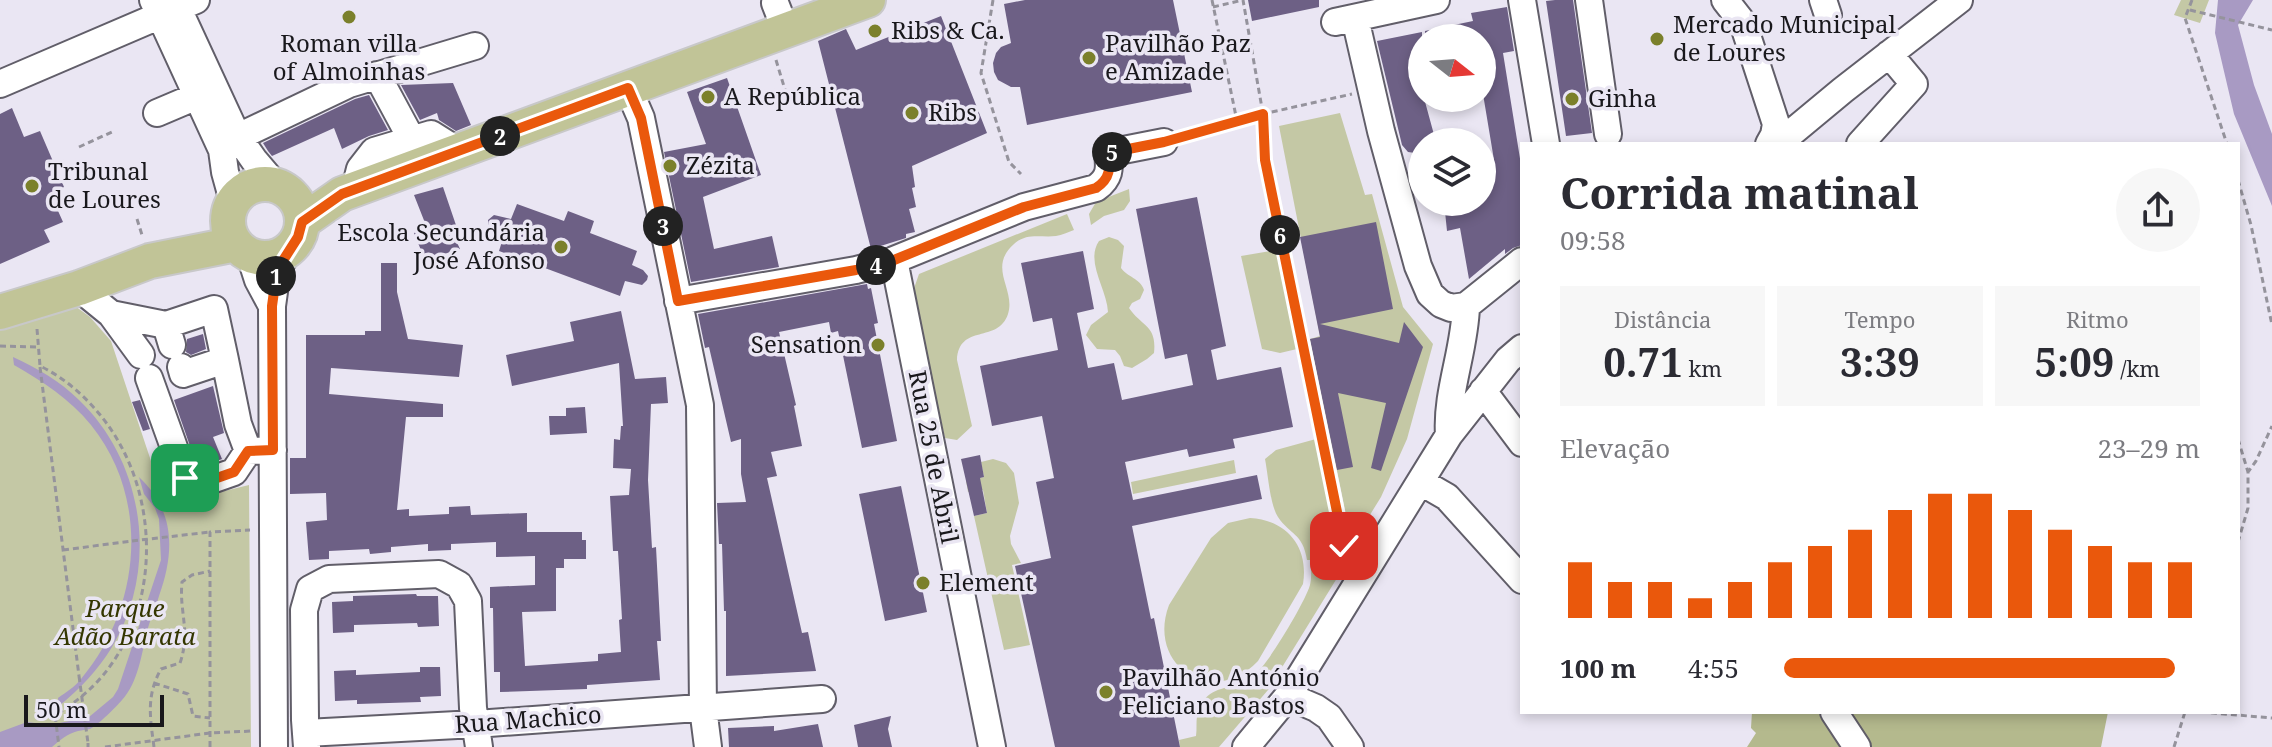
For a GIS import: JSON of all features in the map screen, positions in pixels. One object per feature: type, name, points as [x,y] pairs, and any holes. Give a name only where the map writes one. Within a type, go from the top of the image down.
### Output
[{"type":"main road","points":[[237,229],[263,258],[277,256],[348,192],[628,88],[781,17],[868,0]]},
{"type":"main road","points":[[237,229],[243,191],[256,185],[348,192]]},
{"type":"main road","points":[[282,189],[295,199],[301,210],[296,236]]},
{"type":"main road","points":[[0,312],[79,288],[237,229]]},
{"type":"street","points":[[1436,0],[1345,20],[1371,91],[1423,280],[1430,294],[1441,304],[1451,308],[1466,306],[1520,263]]},
{"type":"street","points":[[1522,0],[1546,142]]},
{"type":"street","points":[[1589,0],[1608,134]]},
{"type":"street","points":[[1725,0],[1743,23],[1772,137],[1790,134],[1959,0]]},
{"type":"street","points":[[0,84],[172,5],[222,150],[237,229],[272,306]]},
{"type":"street","points":[[238,137],[349,84],[475,46]]},
{"type":"street","points":[[1862,142],[1914,84],[1889,54]]},
{"type":"street","points":[[377,75],[412,140]]},
{"type":"street","points":[[628,88],[641,118],[700,405],[703,708],[708,747]]},
{"type":"street","points":[[157,113],[201,90]]},
{"type":"street","points":[[201,90],[282,189]]},
{"type":"street","points":[[348,192],[374,151],[431,134],[458,151]]},
{"type":"street","points":[[678,301],[856,260],[894,260],[1024,207],[1096,188],[1108,176],[1108,153],[1164,142]]},
{"type":"street","points":[[269,739],[273,529],[260,450],[277,270],[296,236]]},
{"type":"street","name":"Rua 25 de Abril","points":[[894,260],[992,747]]},
{"type":"street","points":[[79,288],[111,314],[176,353],[225,360]]},
{"type":"street","points":[[1449,435],[1448,414],[1465,329],[1466,306]]},
{"type":"street","points":[[147,372],[176,353],[214,309],[238,424],[260,450]]},
{"type":"street","points":[[111,314],[147,372],[185,478],[190,483],[197,485],[234,472],[260,450]]},
{"type":"street","points":[[1246,747],[1288,696],[1449,435],[1515,354]]},
{"type":"street","points":[[1483,391],[1520,440]]},
{"type":"street","points":[[1421,482],[1447,497],[1520,578]]},
{"type":"street","points":[[307,740],[304,610],[310,589],[329,579],[439,574],[459,585],[468,601],[477,736]]},
{"type":"street","points":[[1288,696],[1329,717],[1350,747]]},
{"type":"street","name":"Rua Machico","points":[[307,740],[477,736],[703,708],[822,699]]},
{"type":"street","points":[[1835,714],[1857,747]]},
{"type":"path","points":[[993,0],[981,73],[1009,162],[1021,174]]},
{"type":"path","points":[[1212,0],[1237,121]]},
{"type":"path","points":[[1213,7],[1243,0],[1263,114],[1265,160],[1344,546],[1352,564]]},
{"type":"path","points":[[2192,0],[2185,18],[2226,142]]},
{"type":"path","points":[[2188,9],[2272,30]]},
{"type":"path","points":[[777,65],[789,103]]},
{"type":"path","points":[[1164,142],[1263,114],[1371,91]]},
{"type":"path","points":[[79,147],[114,131]]},
{"type":"path","points":[[2240,187],[2272,325]]},
{"type":"path","points":[[35,302],[42,385],[88,745]]},
{"type":"path","points":[[0,346],[39,347]]},
{"type":"path","points":[[40,366],[90,402],[121,444],[142,504],[146,540],[144,583],[127,636],[100,679],[82,698],[55,716]]},
{"type":"path","points":[[2248,472],[2272,426]]},
{"type":"path","points":[[2240,446],[2248,472],[2248,508],[2240,535]]},
{"type":"path","points":[[63,550],[210,532],[273,529]]},
{"type":"path","points":[[210,532],[210,747]]},
{"type":"path","points":[[154,747],[149,702],[153,683],[161,669],[180,663],[184,652],[186,635],[182,582],[192,575],[210,571]]},
{"type":"path","points":[[153,683],[188,694],[193,716],[210,718]]},
{"type":"path","points":[[54,706],[59,746]]},
{"type":"path","points":[[2174,747],[2184,714]]},
{"type":"path","points":[[2216,714],[2272,718]]},
{"type":"path","points":[[105,747],[210,733],[269,739]]},
{"type":"green space","points":[[2181,0],[2209,0],[2200,23],[2174,15]]},
{"type":"green space","points":[[1340,113],[1365,195],[1372,194],[1403,307],[1433,344],[1407,439],[1381,497],[1352,544],[1310,339],[1320,336],[1279,126]]},
{"type":"green space","points":[[1129,189],[1130,201],[1124,210],[1104,216],[1091,225],[1089,214],[1096,202]]},
{"type":"green space","points":[[1067,214],[1074,230],[1056,236],[1024,238],[1006,253],[1002,270],[1009,296],[1008,314],[996,329],[971,337],[959,349],[957,360],[972,426],[957,440],[945,438],[912,294],[919,274]]},
{"type":"green space","points":[[1109,237],[1124,246],[1121,268],[1144,290],[1140,299],[1129,308],[1148,327],[1153,337],[1154,353],[1132,368],[1124,366],[1115,350],[1097,349],[1086,335],[1091,325],[1108,312],[1094,258],[1099,241]]},
{"type":"green space","points":[[1277,250],[1297,349],[1280,353],[1262,349],[1241,256]]},
{"type":"green space","name":"Parque Adão Barata","points":[[75,306],[90,317],[111,341],[153,467],[163,480],[196,498],[249,485],[251,747],[0,747],[0,325]]},
{"type":"green space","points":[[1316,439],[1342,570],[1268,690],[1219,747],[1180,747],[1179,740],[1196,736],[1198,710],[1204,699],[1218,690],[1240,685],[1262,667],[1307,593],[1311,579],[1310,560],[1307,560],[1299,539],[1275,512],[1265,459],[1276,450]]},
{"type":"green space","points":[[993,459],[1006,463],[1014,473],[1019,503],[1010,536],[1021,563],[1012,565],[1030,645],[1004,650],[974,516],[987,513],[983,490],[968,492],[966,481],[984,477],[981,462]]},
{"type":"green space","points":[[1234,460],[1236,473],[1133,494],[1131,482]]},
{"type":"green space","points":[[1250,518],[1275,524],[1293,538],[1302,558],[1303,584],[1258,661],[1240,675],[1222,681],[1204,680],[1188,674],[1175,662],[1167,646],[1164,627],[1169,605],[1211,538],[1228,523]]},
{"type":"green space","points":[[1752,714],[2108,714],[2101,747],[1747,747],[1756,733],[1751,728]]},
{"type":"shaded area","points":[[2218,0],[2253,0],[2238,25],[2254,85],[2272,134],[2272,206],[2234,114],[2215,33]]},
{"type":"shaded area","points":[[13,357],[64,387],[101,426],[119,454],[131,485],[138,518],[140,551],[136,584],[127,617],[101,664],[59,706],[58,698],[81,679],[101,651],[116,620],[126,587],[131,553],[130,519],[123,486],[110,454],[91,425],[65,399],[14,365]]},
{"type":"shaded area","points":[[139,477],[160,504],[169,548],[164,579],[132,685],[98,724],[70,734],[52,747],[0,747],[0,732],[27,722],[50,725],[89,717],[118,689],[161,560],[159,519],[144,494]]},
{"type":"building","name":"Pavilhão Paz e Amizade","points":[[1025,0],[1173,0],[1192,92],[1027,125],[1020,87],[1011,87],[998,80],[993,63],[1001,47],[1011,43],[1004,4]]},
{"type":"building","points":[[1248,0],[1319,0],[1319,7],[1252,21]]},
{"type":"building","points":[[1573,0],[1592,133],[1566,136],[1546,1]]},
{"type":"building","points":[[1507,7],[1514,51],[1503,53],[1520,159],[1520,246],[1505,254],[1505,249],[1469,279],[1460,228],[1447,231],[1445,216],[1496,216],[1496,128],[1489,128],[1486,112],[1496,112],[1496,24],[1459,24],[1473,21],[1471,13]]},
{"type":"building","points":[[941,16],[987,133],[912,166],[916,207],[909,209],[915,232],[871,249],[818,41],[846,29],[856,50]]},
{"type":"building","points":[[1408,35],[1408,112],[1428,112],[1432,128],[1408,128],[1408,152],[1402,145],[1377,41]]},
{"type":"building","points":[[727,78],[761,175],[703,197],[714,249],[772,236],[779,267],[691,282],[664,152],[706,144],[687,92]]},
{"type":"building","points":[[453,83],[471,125],[456,131],[439,120],[437,113],[420,120],[401,85]]},
{"type":"building","points":[[369,95],[388,130],[342,149],[334,128],[272,156],[263,143],[355,99]]},
{"type":"building","name":"Tribunal de Loures","points":[[12,108],[24,137],[40,131],[64,187],[50,193],[63,222],[44,230],[50,242],[0,264],[0,114]]},
{"type":"building","points":[[443,187],[458,231],[453,234],[460,249],[425,260],[414,233],[427,228],[414,195]]},
{"type":"building","points":[[1197,197],[1226,346],[1211,350],[1217,380],[1281,367],[1293,427],[1233,439],[1235,448],[1189,457],[1187,449],[1125,462],[1133,500],[1257,475],[1262,499],[1132,526],[1180,747],[1055,747],[1015,566],[1051,558],[1036,482],[1054,478],[1042,416],[992,426],[980,366],[1058,350],[1052,318],[1033,322],[1021,263],[1083,251],[1094,309],[1077,313],[1088,368],[1114,363],[1122,400],[1193,385],[1187,354],[1165,359],[1136,209]]},
{"type":"building","points":[[517,204],[564,221],[568,211],[594,221],[590,233],[637,251],[632,265],[643,270],[648,276],[647,280],[642,285],[625,281],[620,296],[499,251],[504,235],[489,227],[488,220],[494,215],[511,219]]},
{"type":"building","points":[[1376,222],[1393,309],[1320,324],[1399,343],[1404,322],[1423,347],[1381,471],[1371,468],[1386,403],[1338,393],[1353,467],[1337,470],[1310,339],[1320,337],[1300,237]]},
{"type":"building","points":[[381,263],[397,263],[397,292],[408,339],[463,345],[459,377],[331,368],[329,394],[443,404],[443,417],[406,417],[397,510],[409,509],[409,516],[449,514],[449,507],[470,506],[471,515],[527,513],[527,532],[582,532],[582,540],[586,540],[586,559],[564,559],[564,568],[556,568],[556,611],[522,612],[525,666],[598,661],[598,654],[621,652],[618,551],[613,551],[610,496],[629,495],[631,469],[613,468],[614,439],[620,440],[623,426],[619,363],[512,386],[506,355],[574,341],[570,322],[621,311],[635,379],[666,377],[668,403],[651,404],[648,480],[652,548],[656,547],[660,680],[587,685],[587,689],[500,692],[500,672],[494,672],[490,587],[535,585],[535,556],[496,557],[496,542],[451,544],[451,550],[428,551],[428,544],[391,547],[391,552],[370,554],[369,549],[329,551],[329,559],[309,560],[306,522],[327,520],[326,493],[290,494],[290,458],[306,458],[306,335],[365,335],[365,331],[381,331]]},
{"type":"building","points":[[867,284],[868,289],[871,288],[878,323],[874,324],[897,441],[862,448],[838,331],[831,333],[829,322],[779,332],[802,446],[771,452],[777,476],[767,478],[802,633],[808,632],[816,671],[726,676],[726,611],[717,503],[746,502],[741,474],[741,439],[731,442],[709,347],[705,348],[698,314]]},
{"type":"building","points":[[203,334],[206,349],[191,355],[186,352],[187,339]]},
{"type":"building","points":[[213,386],[224,433],[213,437],[222,459],[203,466],[194,444],[190,446],[174,400]]},
{"type":"building","points":[[140,400],[150,429],[143,431],[132,402]]},
{"type":"building","points":[[585,407],[587,433],[550,435],[549,416],[566,416],[566,408]]},
{"type":"building","points":[[980,455],[984,477],[980,478],[987,513],[974,516],[961,459]]},
{"type":"building","points":[[901,486],[927,612],[885,621],[859,494]]},
{"type":"building","points":[[353,596],[438,596],[439,626],[418,627],[417,623],[354,625],[354,632],[333,633],[332,602],[353,601]]},
{"type":"building","points":[[420,667],[440,667],[441,696],[420,697],[421,702],[357,704],[357,700],[335,701],[334,671],[356,670],[356,675],[420,672]]},
{"type":"building","points":[[891,716],[888,729],[892,747],[858,747],[854,725]]},
{"type":"building","points":[[818,724],[823,747],[729,747],[728,728],[774,726],[774,731]]},
{"type":"place","name":"Roman villa of Almoinhas","points":[[349,17]]},
{"type":"place","name":"Ribs & Ca.","points":[[875,31]]},
{"type":"place","name":"Mercado Municipal de Loures","points":[[1657,39]]},
{"type":"place","name":"Pavilhão Paz e Amizade","points":[[1089,58]]},
{"type":"place","name":"A República","points":[[708,97]]},
{"type":"place","name":"Ginha","points":[[1572,99]]},
{"type":"place","name":"Ribs","points":[[912,113]]},
{"type":"place","name":"Zézita","points":[[670,166]]},
{"type":"place","name":"Tribunal de Loures","points":[[32,186]]},
{"type":"place","name":"Escola Secundária José Afonso","points":[[561,247]]},
{"type":"place","name":"Sensation","points":[[878,345]]},
{"type":"place","name":"Element","points":[[923,583]]},
{"type":"place","name":"Pavilhão António Feliciano Bastos","points":[[1106,692]]},
{"type":"route","points":[[185,478],[197,485],[234,472],[248,451],[273,450],[272,306],[277,270],[298,237],[302,222],[342,194],[628,88],[641,118],[678,301],[856,270],[894,260],[1024,207],[1096,188],[1108,176],[1108,153],[1164,142],[1263,114],[1265,160],[1344,546]]}]
